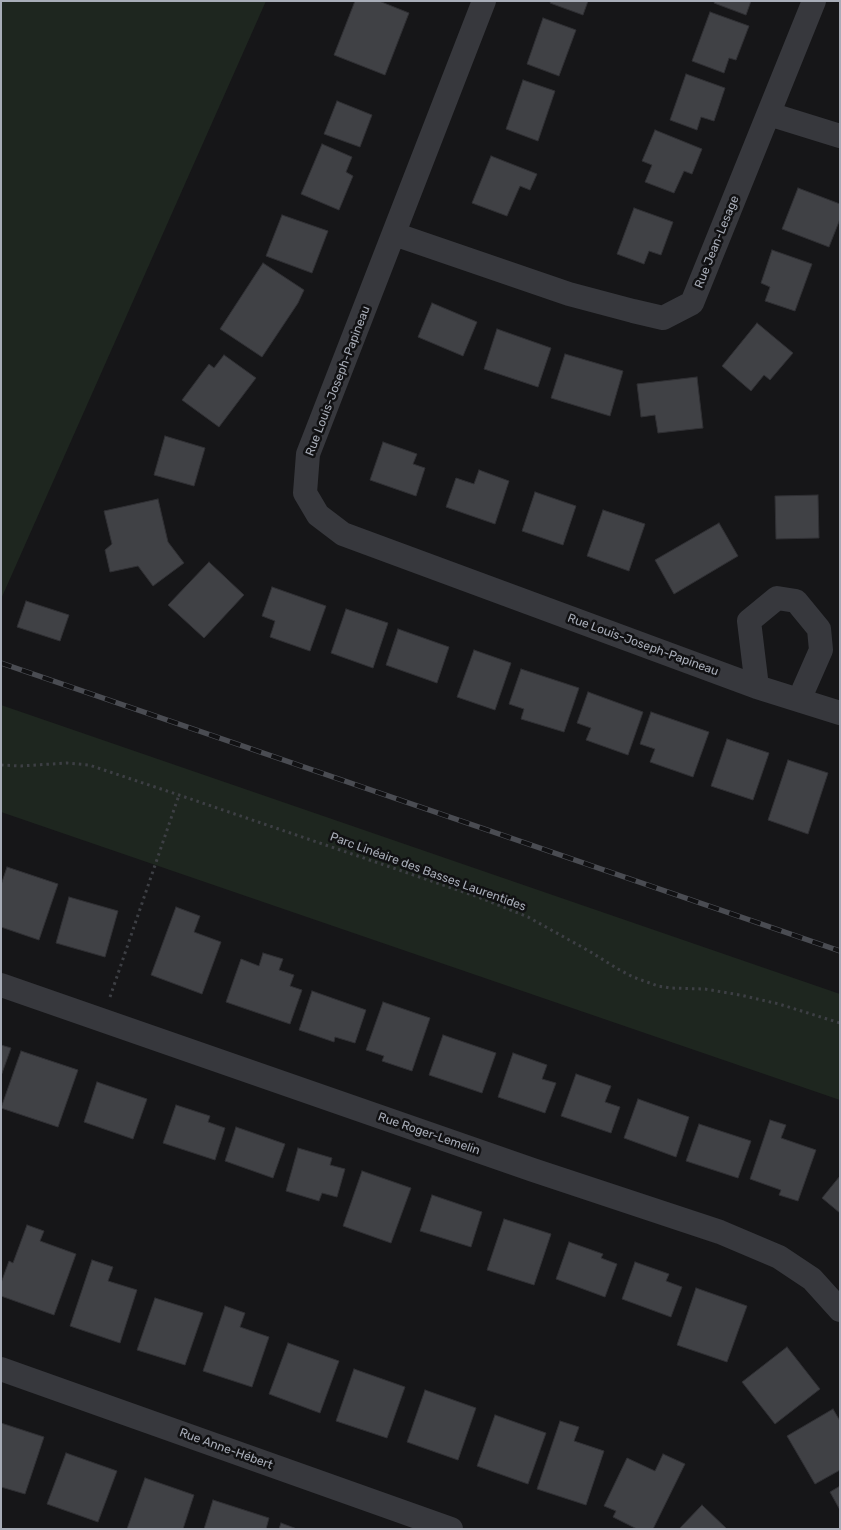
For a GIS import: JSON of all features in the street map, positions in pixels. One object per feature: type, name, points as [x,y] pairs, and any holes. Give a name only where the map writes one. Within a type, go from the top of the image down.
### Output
[{"type":"street","name":"Rue Louis-Joseph-Papineau","points":[[484,1],[308,454],[305,493],[318,515],[343,534],[757,687],[840,713]]},
{"type":"street","name":"Rue Jean-Lesage","points":[[394,234],[569,294],[663,318],[692,303],[814,1]]},
{"type":"street","points":[[769,114],[840,136]]},
{"type":"street","points":[[757,687],[750,621],[777,598],[796,601],[819,629],[821,650],[799,700]]},
{"type":"street","name":"Rue Roger-Lemelin","points":[[1,985],[534,1170],[720,1232],[779,1257],[796,1268],[812,1279],[840,1310]]},
{"type":"street","name":"Rue Anne-Hébert","points":[[1,1369],[451,1529]]},
{"type":"path","name":"Parc Linéaire des Basses Laurentides","points":[[1,765],[80,764],[179,795],[511,910],[546,926],[633,977],[658,986],[705,989],[740,995],[779,1004],[840,1023]]},
{"type":"path","points":[[107,1004],[179,795]]},
{"type":"shaded area","points":[[1,1],[266,1],[1,599]]},
{"type":"shaded area","points":[[1,705],[840,994],[840,1100],[1,812]]},
{"type":"building","points":[[355,1],[379,1],[409,13],[385,75],[334,55]]},
{"type":"building","points":[[551,1],[588,1],[583,15],[550,3]]},
{"type":"building","points":[[715,1],[751,1],[746,15],[714,3]]},
{"type":"building","points":[[710,12],[749,26],[736,60],[729,58],[724,73],[692,61]]},
{"type":"building","points":[[543,18],[576,30],[559,76],[527,64]]},
{"type":"building","points":[[686,74],[725,88],[714,121],[701,117],[697,130],[670,120]]},
{"type":"building","points":[[523,80],[555,91],[538,141],[506,129]]},
{"type":"building","points":[[337,101],[372,115],[360,147],[324,134]]},
{"type":"building","points":[[655,130],[702,149],[692,174],[684,171],[674,193],[645,182],[652,165],[642,161]]},
{"type":"building","points":[[322,144],[352,157],[346,172],[353,176],[339,210],[301,194]]},
{"type":"building","points":[[491,156],[537,174],[530,190],[520,186],[507,216],[472,203]]},
{"type":"building","points":[[798,188],[840,204],[840,219],[829,247],[782,229]]},
{"type":"building","points":[[634,208],[673,222],[661,255],[649,251],[644,264],[617,254]]},
{"type":"building","points":[[282,215],[328,231],[312,273],[266,256]]},
{"type":"building","points":[[772,250],[812,264],[795,311],[765,301],[770,287],[761,283]]},
{"type":"building","points":[[263,263],[304,290],[298,303],[262,357],[220,329]]},
{"type":"building","points":[[432,303],[477,322],[463,356],[418,337]]},
{"type":"building","points":[[757,323],[793,353],[770,380],[764,375],[751,391],[722,366]]},
{"type":"building","points":[[497,329],[551,348],[538,387],[484,369]]},
{"type":"building","points":[[565,354],[623,371],[610,416],[551,398]]},
{"type":"building","points":[[224,355],[256,378],[219,427],[182,400],[209,364],[214,368]]},
{"type":"building","points":[[697,377],[703,428],[658,433],[655,415],[641,417],[637,384]]},
{"type":"building","points":[[165,436],[205,448],[194,486],[154,475]]},
{"type":"building","points":[[383,442],[417,454],[413,464],[425,468],[416,496],[370,480]]},
{"type":"building","points":[[479,470],[509,481],[495,524],[446,507],[456,478],[474,484]]},
{"type":"building","points":[[535,492],[576,506],[563,545],[522,531]]},
{"type":"building","points":[[818,495],[819,538],[776,539],[775,496]]},
{"type":"building","points":[[158,499],[168,542],[184,563],[153,586],[138,566],[110,572],[105,550],[112,544],[104,511]]},
{"type":"building","points":[[603,510],[645,524],[629,571],[587,556]]},
{"type":"building","points":[[719,523],[738,556],[674,594],[655,560]]},
{"type":"building","points":[[209,562],[244,595],[204,638],[168,605]]},
{"type":"building","points":[[272,587],[326,606],[310,651],[270,637],[275,621],[262,616]]},
{"type":"building","points":[[26,601],[69,615],[60,641],[17,627]]},
{"type":"building","points":[[346,609],[388,623],[373,668],[331,653]]},
{"type":"building","points":[[398,629],[449,647],[437,683],[386,665]]},
{"type":"building","points":[[474,650],[511,663],[495,710],[457,697]]},
{"type":"building","points":[[521,669],[579,688],[564,732],[521,719],[524,709],[509,704]]},
{"type":"building","points":[[588,692],[643,712],[628,755],[586,740],[591,728],[577,723]]},
{"type":"building","points":[[651,712],[709,732],[693,777],[650,762],[655,749],[640,744]]},
{"type":"building","points":[[727,739],[769,753],[753,800],[711,786]]},
{"type":"building","points":[[788,760],[828,773],[808,834],[768,820]]},
{"type":"building","points":[[7,867],[58,884],[39,940],[1,927],[1,885]]},
{"type":"building","points":[[69,897],[118,911],[105,957],[56,943]]},
{"type":"building","points":[[176,907],[200,916],[194,932],[221,942],[202,994],[151,975]]},
{"type":"building","points":[[263,953],[283,959],[279,970],[294,975],[290,986],[302,990],[290,1024],[226,1002],[241,959],[259,966]]},
{"type":"building","points":[[312,991],[366,1010],[355,1043],[335,1037],[334,1042],[299,1030]]},
{"type":"building","points":[[383,1002],[430,1018],[412,1071],[382,1061],[384,1056],[366,1050]]},
{"type":"building","points":[[443,1035],[496,1053],[482,1093],[429,1075]]},
{"type":"building","points":[[1,1045],[11,1048],[1,1076]]},
{"type":"building","points":[[21,1051],[78,1070],[58,1127],[1,1108]]},
{"type":"building","points":[[513,1053],[547,1065],[542,1079],[556,1083],[545,1113],[498,1097]]},
{"type":"building","points":[[576,1074],[611,1086],[605,1102],[620,1107],[611,1133],[561,1116]]},
{"type":"building","points":[[97,1082],[147,1099],[133,1139],[84,1122]]},
{"type":"building","points":[[638,1099],[689,1117],[676,1157],[624,1138]]},
{"type":"building","points":[[176,1105],[210,1116],[208,1122],[225,1128],[215,1160],[163,1143]]},
{"type":"building","points":[[770,1120],[786,1125],[781,1138],[816,1150],[798,1201],[779,1195],[781,1190],[750,1179]]},
{"type":"building","points":[[699,1124],[751,1141],[738,1178],[686,1161]]},
{"type":"building","points":[[236,1127],[285,1144],[273,1178],[225,1161]]},
{"type":"building","points":[[298,1148],[332,1158],[330,1165],[345,1169],[337,1197],[322,1193],[319,1201],[286,1191]]},
{"type":"building","points":[[362,1171],[411,1188],[391,1243],[343,1226]]},
{"type":"building","points":[[840,1176],[840,1213],[822,1198]]},
{"type":"building","points":[[432,1195],[482,1212],[471,1247],[420,1231]]},
{"type":"building","points":[[504,1219],[551,1234],[534,1285],[487,1270]]},
{"type":"building","points":[[27,1225],[44,1231],[40,1241],[76,1254],[54,1315],[1,1296],[1,1283],[9,1261],[13,1263]]},
{"type":"building","points":[[569,1242],[603,1254],[601,1258],[617,1264],[605,1297],[556,1279]]},
{"type":"building","points":[[92,1260],[113,1267],[108,1281],[137,1290],[120,1343],[70,1326]]},
{"type":"building","points":[[635,1262],[669,1274],[666,1281],[682,1287],[671,1317],[622,1299]]},
{"type":"building","points":[[696,1288],[747,1306],[727,1362],[677,1345]]},
{"type":"building","points":[[155,1298],[203,1313],[185,1365],[137,1350]]},
{"type":"building","points":[[225,1306],[245,1313],[240,1327],[269,1337],[252,1387],[203,1371]]},
{"type":"building","points":[[288,1343],[339,1361],[320,1413],[269,1394]]},
{"type":"building","points":[[787,1347],[820,1389],[775,1424],[742,1382]]},
{"type":"building","points":[[354,1369],[405,1387],[387,1438],[336,1421]]},
{"type":"building","points":[[425,1390],[476,1408],[458,1460],[407,1442]]},
{"type":"building","points":[[833,1409],[840,1421],[840,1470],[815,1484],[787,1436]]},
{"type":"building","points":[[495,1415],[546,1433],[528,1484],[477,1466]]},
{"type":"building","points":[[560,1421],[579,1427],[574,1441],[604,1451],[586,1505],[537,1489]]},
{"type":"building","points":[[1,1423],[44,1437],[25,1494],[1,1487]]},
{"type":"building","points":[[66,1453],[117,1471],[98,1522],[47,1504]]},
{"type":"building","points":[[663,1454],[685,1464],[653,1529],[637,1529],[613,1517],[616,1511],[604,1506],[627,1458],[655,1471]]},
{"type":"building","points":[[145,1478],[194,1495],[183,1529],[127,1529]]},
{"type":"building","points":[[840,1486],[840,1510],[830,1492]]},
{"type":"building","points":[[213,1500],[269,1518],[266,1529],[204,1529]]},
{"type":"building","points":[[702,1505],[727,1529],[679,1529]]},
{"type":"building","points":[[281,1523],[297,1529],[279,1529]]},
{"type":"railway","points":[[1,663],[840,951]]}]
